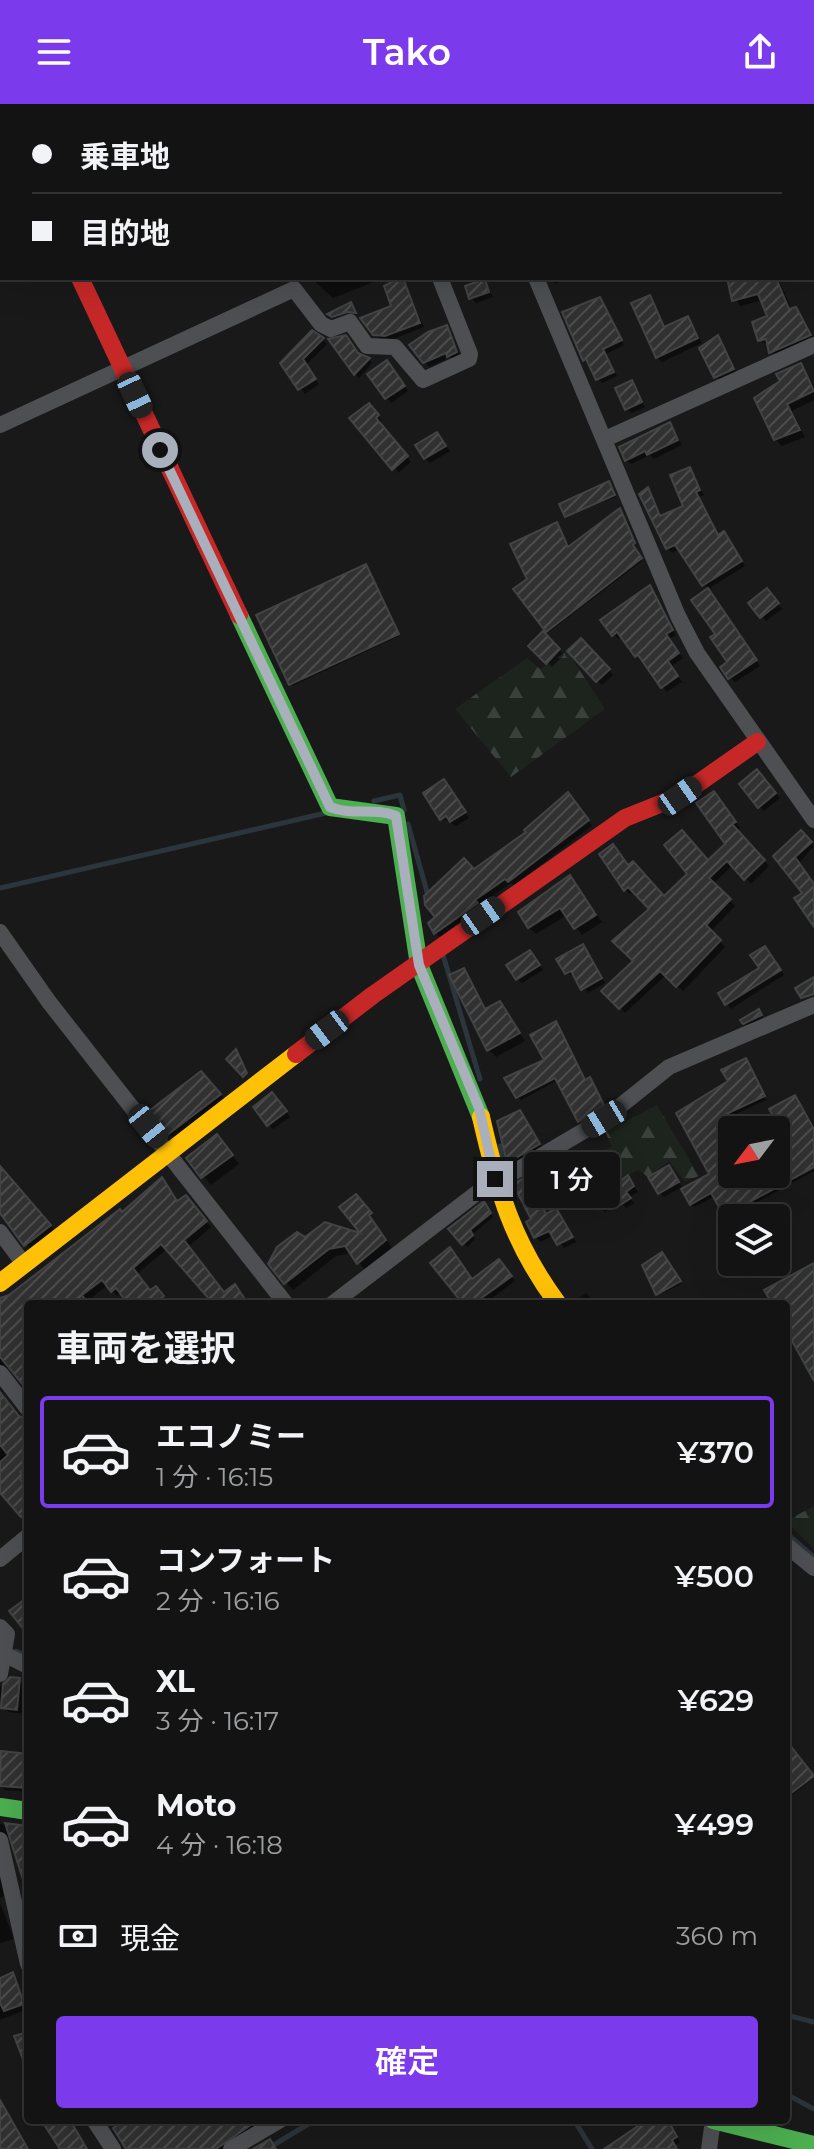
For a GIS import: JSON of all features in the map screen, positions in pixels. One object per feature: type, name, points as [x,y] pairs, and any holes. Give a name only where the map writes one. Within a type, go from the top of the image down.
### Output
[{"type":"street","points":[[81,280],[330,807],[342,812],[380,810],[396,816],[419,965],[479,1108],[495,1179],[518,1243],[530,1266],[555,1300]]},
{"type":"street","points":[[0,425],[292,284],[321,324],[331,329],[350,322],[367,346],[395,347],[423,380],[469,359],[441,280]]},
{"type":"street","points":[[537,280],[678,616],[697,653],[814,820]]},
{"type":"street","points":[[605,439],[814,345]]},
{"type":"street","points":[[0,1283],[373,995],[625,818],[680,796],[757,742]]},
{"type":"street","points":[[0,932],[49,1002],[283,1300]]},
{"type":"street","points":[[337,1300],[495,1179],[514,1172],[604,1119],[669,1067],[814,1005]]},
{"type":"street","points":[[0,1232],[24,1264]]},
{"type":"street","points":[[0,1373],[24,1404]]},
{"type":"street","points":[[0,1559],[24,1539]]},
{"type":"street","points":[[790,1548],[814,1568]]},
{"type":"street","points":[[0,1627],[7,1634],[0,1674]]},
{"type":"street","points":[[2,1653],[24,1664]]},
{"type":"street","points":[[0,1807],[24,1810]]},
{"type":"street","points":[[0,1840],[24,1946]]},
{"type":"street","points":[[97,2124],[113,2149]]},
{"type":"street","points":[[231,2149],[273,2124]]},
{"type":"street","points":[[709,2149],[712,2124]]},
{"type":"street","points":[[729,2124],[814,2146]]},
{"type":"green space","points":[[567,651],[605,709],[511,777],[455,709],[527,658],[540,669]]},
{"type":"green space","points":[[657,1105],[699,1176],[685,1181],[669,1161],[648,1177],[638,1170],[606,1186],[587,1162],[612,1146],[605,1132]]},
{"type":"green space","points":[[814,1506],[814,1549],[790,1525],[790,1519]]},
{"type":"building","points":[[395,280],[404,280],[420,323],[385,336],[373,335],[360,318],[391,306],[384,286]]},
{"type":"building","points":[[485,280],[489,292],[469,299],[465,286]]},
{"type":"building","points":[[727,280],[777,280],[789,309],[796,307],[811,335],[769,353],[766,339],[758,341],[752,322],[767,316],[758,294],[732,301]]},
{"type":"building","points":[[650,295],[664,327],[688,316],[698,338],[656,358],[631,303]]},
{"type":"building","points":[[600,297],[622,340],[603,349],[614,372],[596,380],[586,359],[583,361],[562,312]]},
{"type":"building","points":[[351,302],[356,313],[347,312],[332,317],[327,314]]},
{"type":"building","points":[[447,325],[457,352],[447,357],[446,353],[423,363],[409,345],[428,332]]},
{"type":"building","points":[[312,330],[324,338],[303,359],[316,379],[298,390],[280,363]]},
{"type":"building","points":[[346,335],[358,353],[370,358],[354,375],[328,339]]},
{"type":"building","points":[[718,335],[734,369],[714,378],[699,348]]},
{"type":"building","points":[[387,360],[405,386],[385,399],[367,374]]},
{"type":"building","points":[[801,363],[814,391],[787,404],[800,430],[774,440],[754,398],[780,381],[776,374]]},
{"type":"building","points":[[632,380],[642,402],[625,410],[615,388]]},
{"type":"building","points":[[369,403],[379,415],[376,418],[408,456],[392,470],[349,418]]},
{"type":"building","points":[[670,422],[678,440],[647,455],[645,451],[625,461],[619,447]]},
{"type":"building","points":[[437,432],[446,446],[424,459],[415,445]]},
{"type":"building","points":[[690,467],[700,490],[696,492],[718,535],[724,531],[742,561],[702,586],[675,545],[666,549],[639,494],[648,487],[660,516],[683,506],[670,475]]},
{"type":"building","points":[[609,481],[615,495],[565,517],[559,504]]},
{"type":"building","points":[[620,508],[635,543],[633,545],[642,558],[546,632],[513,589],[527,579],[510,544],[557,522],[568,547]]},
{"type":"building","points":[[366,564],[399,634],[289,685],[256,615]]},
{"type":"building","points":[[650,585],[673,630],[666,634],[679,653],[668,661],[678,676],[661,688],[638,655],[635,657],[617,632],[612,636],[600,620]]},
{"type":"building","points":[[708,588],[757,660],[728,679],[720,667],[727,662],[710,637],[715,634],[691,600]]},
{"type":"building","points":[[767,588],[779,603],[760,618],[748,603]]},
{"type":"building","points":[[543,631],[560,649],[546,664],[528,646]]},
{"type":"building","points":[[581,638],[610,669],[596,682],[567,651]]},
{"type":"building","points":[[757,769],[776,793],[758,808],[739,784]]},
{"type":"building","points":[[444,779],[466,812],[450,822],[446,816],[440,820],[423,793]]},
{"type":"building","points":[[714,791],[736,822],[732,824],[765,860],[744,880],[727,861],[709,878],[731,899],[706,925],[721,940],[676,987],[660,971],[619,1009],[601,991],[633,961],[612,941],[649,909],[628,887],[624,891],[599,854],[613,844],[628,865],[633,861],[664,896],[687,874],[664,845],[682,830],[708,860],[725,844],[696,803]]},
{"type":"building","points":[[568,792],[589,820],[508,882],[505,879],[475,900],[478,903],[434,934],[428,923],[435,917],[425,905],[424,896],[464,858],[474,869],[526,832],[524,830]]},
{"type":"building","points":[[801,830],[812,842],[795,857],[814,884],[814,927],[794,898],[802,893],[773,856]]},
{"type":"building","points":[[570,875],[596,915],[574,929],[560,908],[528,928],[518,912]]},
{"type":"building","points":[[583,944],[602,978],[581,990],[571,971],[565,974],[556,959]]},
{"type":"building","points":[[765,946],[781,970],[725,1005],[718,993],[759,968],[750,955]]},
{"type":"building","points":[[530,950],[540,965],[516,980],[506,965]]},
{"type":"building","points":[[464,968],[485,1009],[500,1001],[520,1033],[487,1051],[449,975]]},
{"type":"building","points":[[814,977],[814,994],[801,998],[795,988]]},
{"type":"building","points":[[759,1009],[762,1015],[743,1024],[740,1020]]},
{"type":"building","points":[[556,1021],[585,1080],[590,1077],[604,1105],[578,1122],[555,1078],[516,1098],[504,1078],[544,1060],[530,1035]]},
{"type":"building","points":[[236,1049],[247,1073],[243,1077],[226,1059]]},
{"type":"building","points":[[746,1058],[765,1096],[725,1116],[718,1116],[718,1188],[775,1188],[746,1204],[718,1205],[711,1193],[690,1205],[681,1189],[709,1174],[676,1113],[728,1081],[721,1070]]},
{"type":"building","points":[[201,1071],[221,1094],[167,1135],[149,1111]]},
{"type":"building","points":[[272,1092],[287,1111],[267,1126],[253,1107]]},
{"type":"building","points":[[795,1095],[814,1129],[814,1167],[790,1180],[790,1116],[773,1116],[769,1109]]},
{"type":"building","points":[[520,1110],[540,1144],[507,1163],[497,1121]]},
{"type":"building","points":[[217,1134],[233,1155],[201,1178],[186,1158]]},
{"type":"building","points":[[669,1165],[679,1182],[658,1194],[648,1177]]},
{"type":"building","points":[[0,1166],[51,1225],[24,1246],[0,1213]]},
{"type":"building","points":[[628,1175],[634,1186],[626,1192],[631,1198],[620,1205],[615,1198],[599,1209],[594,1202]]},
{"type":"building","points":[[528,1176],[546,1214],[556,1208],[573,1237],[557,1245],[549,1231],[534,1238],[526,1222],[531,1219],[513,1184]]},
{"type":"building","points":[[162,1177],[177,1201],[186,1195],[207,1221],[184,1240],[224,1292],[235,1284],[245,1300],[210,1300],[161,1244],[133,1268],[150,1290],[156,1286],[164,1296],[159,1300],[125,1300],[116,1288],[111,1292],[102,1280],[82,1295],[85,1300],[24,1300],[24,1386],[0,1357],[0,1298],[9,1295],[120,1209],[122,1212]]},
{"type":"building","points":[[356,1194],[372,1213],[369,1215],[386,1240],[357,1264],[345,1246],[329,1249],[284,1284],[268,1264],[277,1247],[297,1232],[305,1237],[325,1222],[360,1233],[339,1207]]},
{"type":"building","points":[[484,1201],[491,1213],[470,1230],[473,1235],[462,1245],[448,1229]]},
{"type":"building","points":[[450,1247],[472,1279],[499,1259],[512,1276],[479,1300],[460,1300],[430,1263]]},
{"type":"building","points":[[662,1252],[681,1281],[656,1295],[642,1265]]},
{"type":"building","points":[[814,1263],[814,1381],[790,1337],[790,1300],[770,1300],[764,1290]]},
{"type":"building","points":[[0,1392],[24,1418],[24,1469],[20,1472],[24,1476],[20,1479],[24,1484],[24,1514],[21,1517],[0,1493],[0,1462],[8,1455],[0,1445]]},
{"type":"building","points":[[24,1600],[24,1630],[9,1611]]},
{"type":"building","points":[[10,1677],[20,1678],[17,1710],[1,1708],[3,1684]]},
{"type":"building","points":[[790,1745],[814,1776],[790,1794]]},
{"type":"building","points":[[1,1751],[24,1754],[24,1788],[0,1786]]},
{"type":"building","points":[[5,1823],[24,1825],[24,1883]]},
{"type":"building","points":[[13,1972],[24,2004],[4,2011],[0,2003],[0,1978]]},
{"type":"building","points":[[24,2033],[24,2062],[14,2036]]},
{"type":"building","points":[[0,2100],[28,2149],[0,2149]]},
{"type":"building","points":[[44,2124],[72,2124],[87,2149],[60,2149]]},
{"type":"building","points":[[120,2124],[252,2124],[216,2149],[126,2149],[113,2128]]},
{"type":"building","points":[[641,2124],[670,2124],[677,2137],[672,2140],[677,2149],[604,2149]]},
{"type":"building","points":[[270,2139],[276,2149],[253,2149]]},
{"type":"waterway","points":[[374,801],[400,795],[404,810]]},
{"type":"waterway","points":[[0,888],[326,813]]},
{"type":"waterway","points":[[408,824],[429,899]]},
{"type":"waterway","points":[[443,955],[480,1079]]},
{"type":"waterway","points":[[500,1146],[503,1168]]},
{"type":"waterway","points":[[790,1536],[814,1557]]},
{"type":"waterway","points":[[16,1651],[24,1654]]},
{"type":"waterway","points":[[790,2016],[814,2022]]},
{"type":"waterway","points":[[790,2096],[814,2109]]},
{"type":"waterway","points":[[267,2149],[308,2124]]},
{"type":"waterway","points":[[576,2124],[592,2149]]},
{"type":"traffic: fast","points":[[239,615],[330,807],[396,816],[419,965],[481,1117]]},
{"type":"traffic: fast","points":[[0,1807],[24,1810]]},
{"type":"traffic: fast","points":[[729,2124],[814,2145]]},
{"type":"traffic: slow","points":[[0,1283],[296,1054]]},
{"type":"traffic: slow","points":[[481,1117],[509,1215],[529,1259],[555,1300]]},
{"type":"traffic: jam","points":[[81,280],[239,615]]},
{"type":"traffic: jam","points":[[296,1054],[373,995],[625,818],[680,796],[757,742]]},
{"type":"route","points":[[160,450],[330,807],[342,812],[380,810],[396,816],[401,828],[419,965],[479,1108],[495,1179]]}]
